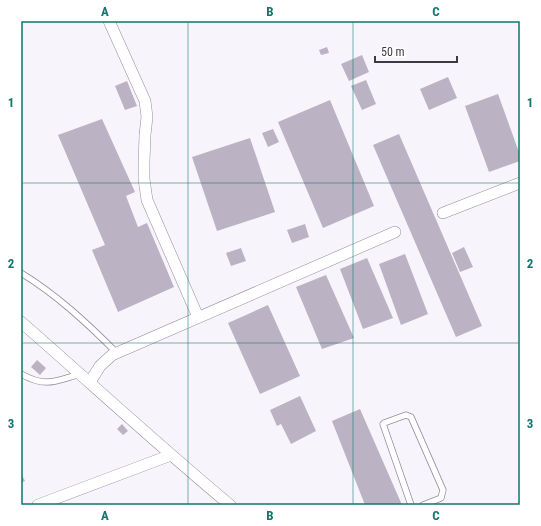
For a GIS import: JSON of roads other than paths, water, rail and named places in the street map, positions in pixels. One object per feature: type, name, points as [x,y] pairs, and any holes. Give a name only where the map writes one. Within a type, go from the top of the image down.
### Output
[{"type":"street","points":[[109,21],[145,100],[147,117],[144,179],[147,200],[198,317]]},
{"type":"street","points":[[443,212],[520,183]]},
{"type":"street","points":[[90,382],[100,366],[112,355],[395,232]]},
{"type":"street","points":[[21,322],[171,455],[230,505]]},
{"type":"street","points":[[38,505],[171,455]]},
{"type":"lane","points":[[21,273],[39,284],[67,306],[117,353]]},
{"type":"lane","points":[[21,374],[31,380],[45,383],[80,374]]},
{"type":"lane","points":[[412,505],[383,424],[406,415],[412,417],[443,490],[441,498],[423,505]]}]
